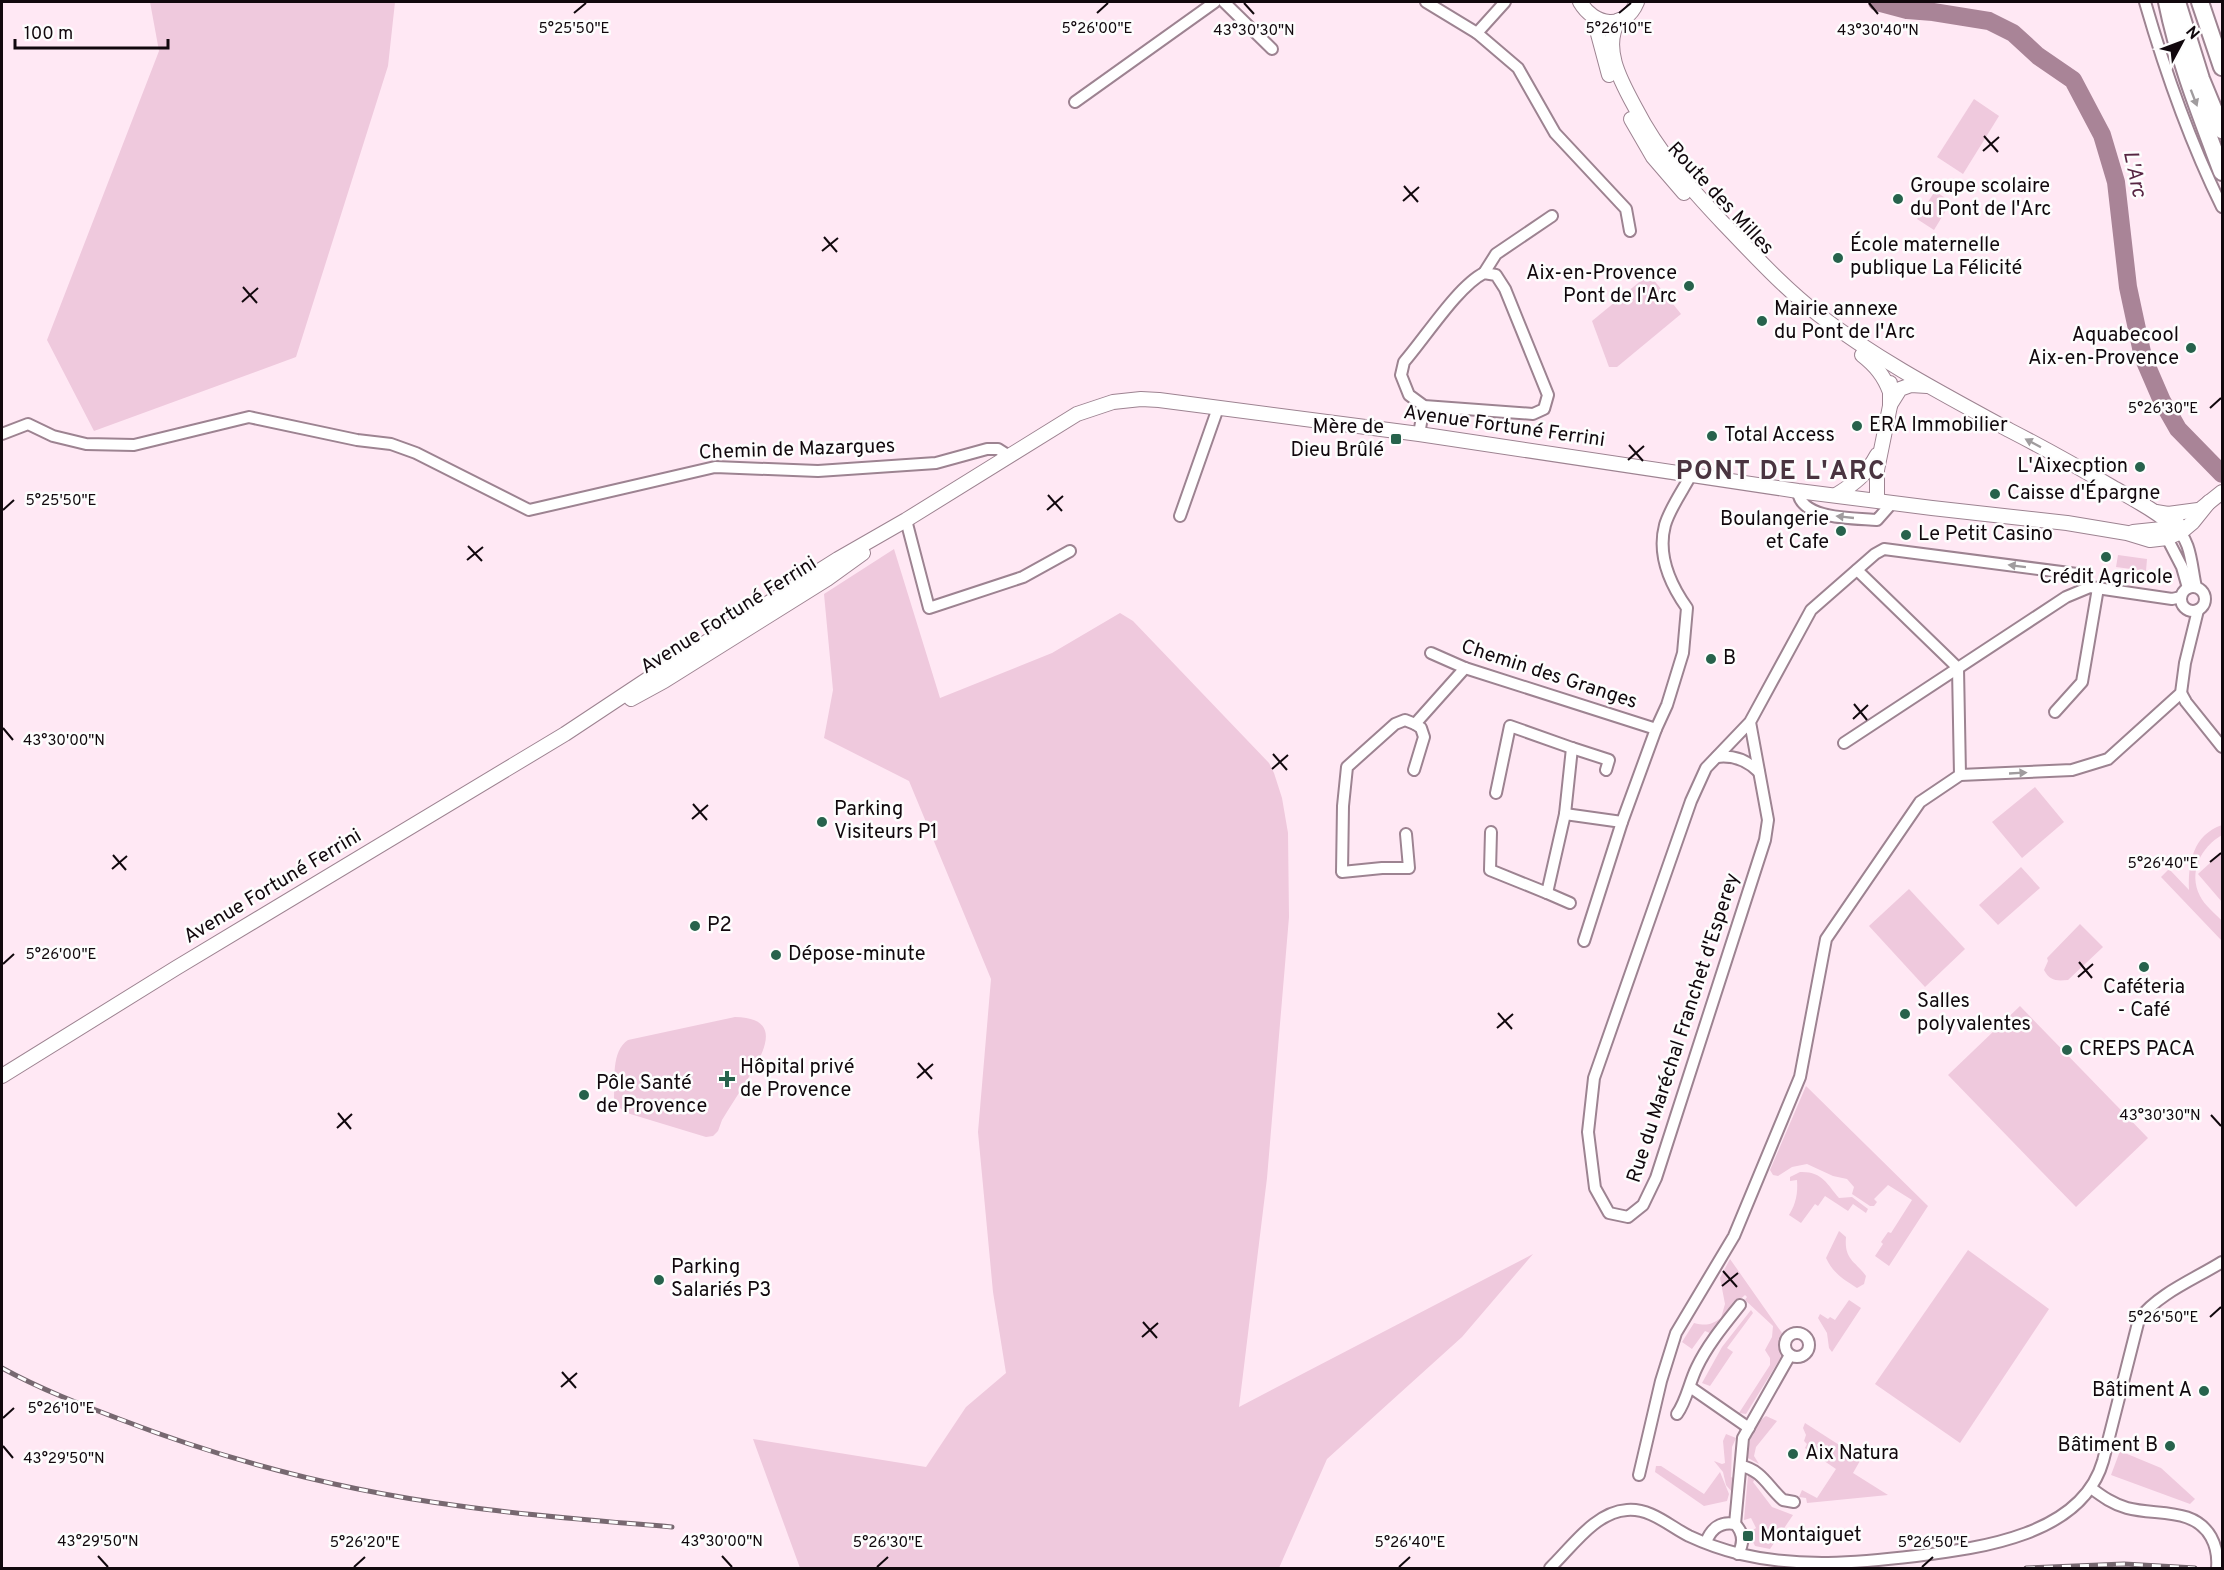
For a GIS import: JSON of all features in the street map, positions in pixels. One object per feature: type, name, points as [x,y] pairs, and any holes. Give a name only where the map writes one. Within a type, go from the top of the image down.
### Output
[{"type":"highway","points":[[2167,2],[2174,35],[2216,175]]},
{"type":"highway","points":[[2177,2],[2201,80],[2223,130]]},
{"type":"highway","points":[[2200,2],[2223,67]]},
{"type":"highway","points":[[2211,2],[2223,35]]},
{"type":"main road","points":[[1580,2],[1585,11],[1594,19],[1602,22],[1619,20],[1629,14],[1637,2]]},
{"type":"main road","name":"Route des Milles","points":[[1594,19],[1610,78],[1632,123],[1653,157],[1783,292],[1815,320],[1877,362],[1929,387],[2074,465],[2156,512],[2174,532]]},
{"type":"main road","name":"Route des Milles","points":[[1619,20],[1613,30],[1612,44],[1618,75],[1660,150],[1701,205]]},
{"type":"main road","points":[[1877,362],[1890,376],[1890,399],[1877,470],[1877,500]]},
{"type":"main road","points":[[1890,399],[1900,389],[1911,385],[1929,387]]},
{"type":"main road","name":"Avenue Fortuné Ferrini","points":[[2,1076],[186,962],[565,734],[657,685],[827,579],[906,520],[1077,414],[1113,402],[1142,399],[1218,408],[1419,434],[1798,491],[2067,523],[2127,533],[2174,532]]},
{"type":"main road","points":[[1836,495],[1866,473],[1882,444]]},
{"type":"main road","points":[[2174,532],[2223,492]]},
{"type":"main road","points":[[2156,512],[2168,514],[2204,506]]},
{"type":"street","points":[[1075,102],[1215,2]]},
{"type":"street","points":[[1224,2],[1272,49]]},
{"type":"street","points":[[1426,2],[1477,33],[1518,68],[1556,133],[1626,209],[1630,231]]},
{"type":"street","points":[[1477,33],[1505,2]]},
{"type":"street","points":[[2145,2],[2158,48],[2216,175],[2223,207]]},
{"type":"street","points":[[1484,273],[1496,274],[1505,289],[1548,395],[1544,409],[1533,414],[1424,406],[1409,395],[1401,375],[1404,362],[1453,302],[1476,278],[1484,273],[1496,254],[1552,216]]},
{"type":"street","points":[[1419,434],[1424,406]]},
{"type":"street","points":[[1180,516],[1218,408]]},
{"type":"street","name":"Chemin de Mazargues","points":[[2,435],[28,424],[53,436],[86,444],[134,445],[249,417],[399,447],[416,453],[529,510],[676,474],[715,467],[818,471],[936,463],[987,449],[998,449],[1009,456]]},
{"type":"street","name":"Chemin des Granges","points":[[1584,941],[1622,822],[1667,705],[1683,653],[1687,608],[1674,589],[1662,552],[1666,524],[1691,475]]},
{"type":"street","points":[[1798,491],[1801,501],[1808,509],[1826,515],[1877,520],[1892,503]]},
{"type":"street","points":[[906,520],[928,608],[1023,577],[1070,550]]},
{"type":"street","points":[[2174,532],[2188,590]]},
{"type":"street","points":[[2174,532],[2186,540],[2188,590],[2182,604],[2193,610]]},
{"type":"street","points":[[1750,722],[1811,610],[1875,554],[1884,549],[2077,574],[2094,587]]},
{"type":"street","points":[[1857,570],[1958,668],[1960,775]]},
{"type":"street","points":[[2055,712],[2082,682],[2094,587]]},
{"type":"street","points":[[1844,743],[2066,597],[2094,587],[2172,599],[2188,590],[2205,596],[2204,604],[2193,610]]},
{"type":"street","points":[[1639,1475],[1660,1381],[1676,1333],[1734,1236],[1800,1077],[1826,939],[1920,801],[1960,775],[2072,770],[2108,759],[2181,693],[2192,632],[2193,610]]},
{"type":"street","name":"Chemin des Granges","points":[[1431,653],[1465,668],[1656,729]]},
{"type":"street","points":[[1415,724],[1465,668]]},
{"type":"street","points":[[2181,693],[2223,747]]},
{"type":"street","points":[[1406,834],[1409,868],[1342,872],[1342,806],[1347,767],[1395,724],[1405,720],[1421,728],[1424,737],[1423,748],[1414,770]]},
{"type":"street","name":"Rue du Maréchal Franchet d'Esperey","points":[[1750,722],[1768,820],[1765,840],[1656,1178],[1643,1205],[1629,1217],[1610,1213],[1595,1188],[1588,1132],[1594,1078],[1691,801],[1706,768],[1750,722]]},
{"type":"street","points":[[1496,793],[1510,726],[1609,760],[1606,770]]},
{"type":"street","points":[[1546,893],[1565,814],[1572,748]]},
{"type":"street","points":[[1717,757],[1730,756],[1750,763],[1760,772]]},
{"type":"street","points":[[1565,814],[1622,822]]},
{"type":"street","points":[[1491,832],[1490,870],[1570,903]]},
{"type":"street","points":[[1550,1569],[1596,1522],[1608,1514],[1628,1510],[1642,1511],[1658,1517],[1690,1536],[1738,1554],[1787,1563],[1841,1564],[1981,1547],[1999,1543],[2051,1521],[2075,1506],[2091,1488],[2100,1470],[2139,1319],[2152,1305],[2223,1262]]},
{"type":"street","points":[[1677,1414],[1690,1388],[1696,1367],[1740,1305]]},
{"type":"street","points":[[1738,1554],[1742,1538],[1735,1524],[1743,1438],[1790,1355]]},
{"type":"street","points":[[1690,1388],[1749,1428]]},
{"type":"street","points":[[1741,1466],[1761,1475],[1783,1500],[1794,1502]]},
{"type":"street","points":[[2091,1488],[2105,1498],[2129,1509],[2176,1514],[2191,1518],[2207,1530],[2216,1545],[2217,1569]]},
{"type":"street","points":[[1706,1542],[1709,1534],[1719,1525],[1735,1524]]},
{"type":"shaded area","points":[[150,2],[395,2],[388,66],[296,357],[94,431],[47,340],[159,51]]},
{"type":"shaded area","points":[[1974,99],[1999,116],[1963,174],[1937,157]]},
{"type":"shaded area","points":[[1935,191],[1951,202],[1934,230],[1917,219]]},
{"type":"shaded area","points":[[1649,274],[1681,314],[1617,367],[1609,367],[1592,321]]},
{"type":"shaded area","points":[[894,549],[940,698],[1052,653],[1120,613],[1133,621],[1269,763],[1274,773],[1282,798],[1288,833],[1289,917],[1267,1178],[1239,1407],[1533,1254],[1462,1337],[1327,1459],[1279,1568],[800,1568],[753,1439],[926,1467],[966,1407],[1006,1373],[993,1292],[978,1132],[991,979],[909,781],[824,738],[833,690],[824,594]]},
{"type":"shaded area","points":[[2118,555],[2147,559],[2146,571],[2116,567]]},
{"type":"shaded area","points":[[2035,787],[2064,822],[2022,858],[1992,822]]},
{"type":"shaded area","points":[[2222,825],[2222,835],[2203,853],[2195,878],[2202,899],[2222,921],[2222,941],[2161,877],[2169,869],[2189,890],[2191,860],[2194,851],[2204,836]]},
{"type":"shaded area","points":[[2222,852],[2222,902],[2198,874]]},
{"type":"shaded area","points":[[2021,867],[2040,888],[1998,925],[1979,905]]},
{"type":"shaded area","points":[[1909,889],[1965,949],[1925,987],[1869,926]]},
{"type":"shaded area","points":[[2080,924],[2103,947],[2068,980],[2051,978],[2044,970],[2047,958]]},
{"type":"shaded area","points":[[2020,1006],[2148,1138],[2076,1207],[1948,1075]]},
{"type":"shaded area","points":[[735,1017],[751,1019],[760,1024],[765,1031],[766,1039],[759,1059],[713,1136],[706,1137],[627,1113],[617,1106],[614,1099],[616,1058],[628,1040]]},
{"type":"shaded area","points":[[1806,1086],[1928,1206],[1889,1266],[1875,1256],[1883,1244],[1881,1242],[1888,1232],[1891,1233],[1912,1200],[1888,1185],[1874,1199],[1877,1202],[1874,1206],[1870,1206],[1852,1194],[1854,1187],[1847,1179],[1833,1176],[1807,1164],[1792,1167],[1778,1176],[1773,1175],[1770,1170]]},
{"type":"shaded area","points":[[1800,1172],[1819,1176],[1839,1198],[1852,1197],[1868,1209],[1866,1213],[1853,1204],[1848,1211],[1825,1196],[1818,1206],[1815,1204],[1801,1223],[1789,1215],[1795,1203],[1797,1189],[1797,1180],[1790,1181],[1790,1177]]},
{"type":"shaded area","points":[[1839,1231],[1846,1237],[1847,1251],[1851,1260],[1866,1276],[1864,1284],[1857,1288],[1835,1272],[1826,1258]]},
{"type":"shaded area","points":[[1968,1250],[2049,1309],[1960,1443],[1875,1384]]},
{"type":"shaded area","points":[[1730,1259],[1782,1333],[1779,1342],[1781,1357],[1746,1414],[1739,1413],[1770,1365],[1770,1358],[1765,1350],[1772,1337],[1773,1326],[1745,1300],[1747,1297],[1745,1295],[1712,1334],[1705,1331],[1692,1349],[1682,1342],[1694,1323],[1708,1324],[1721,1318],[1725,1304],[1720,1278]]},
{"type":"shaded area","points":[[1849,1300],[1861,1308],[1832,1352],[1829,1348],[1827,1333],[1818,1318],[1820,1314],[1835,1320]]},
{"type":"shaded area","points":[[1751,1310],[1753,1313],[1727,1348],[1733,1352],[1710,1386],[1702,1383],[1722,1347]]},
{"type":"shaded area","points":[[1766,1416],[1777,1421],[1756,1447],[1754,1456],[1759,1464],[1748,1458],[1749,1447],[1752,1434]]},
{"type":"shaded area","points":[[1805,1423],[1861,1459],[1853,1473],[1888,1495],[1807,1503],[1806,1498],[1799,1497],[1802,1490],[1817,1498],[1836,1469],[1805,1448],[1807,1444],[1804,1441],[1806,1435],[1803,1428]]},
{"type":"shaded area","points":[[1726,1434],[1736,1438],[1732,1447],[1731,1477],[1735,1479],[1732,1492],[1726,1485],[1723,1472],[1714,1461],[1725,1463],[1723,1441]]},
{"type":"shaded area","points":[[2120,1451],[2161,1468],[2195,1499],[2190,1504],[2111,1475]]},
{"type":"shaded area","points":[[1656,1466],[1661,1466],[1704,1494],[1720,1472],[1729,1494],[1727,1501],[1704,1506],[1655,1472]]},
{"type":"shaded area","points":[[1750,1474],[1757,1476],[1753,1482],[1772,1507],[1793,1515],[1770,1549],[1755,1546],[1751,1538],[1755,1536],[1753,1530],[1756,1528],[1751,1518],[1744,1520]]},
{"type":"waterway","name":"L'Arc","points":[[1877,2],[1907,10],[1989,21],[2013,33],[2038,56],[2073,80],[2102,135],[2116,182],[2128,287],[2143,357],[2162,401],[2178,429],[2222,474]]},
{"type":"railway","points":[[2,1368],[61,1396],[163,1435],[247,1462],[331,1483],[417,1500],[487,1510],[672,1527]]},
{"type":"railway","points":[[2026,1568],[2124,1564],[2195,1568]]},
{"type":"place","name":"Groupe scolaire du Pont de l'Arc","points":[[1898,199]]},
{"type":"place","name":"École maternelle publique La Félicité","points":[[1838,258]]},
{"type":"place","name":"Aix-en-Provence Pont de l'Arc","points":[[1689,286]]},
{"type":"place","name":"Mairie annexe du Pont de l'Arc","points":[[1762,321]]},
{"type":"place","name":"Aquabecool Aix-en-Provence","points":[[2191,348]]},
{"type":"place","name":"ERA Immobilier","points":[[1857,426]]},
{"type":"place","name":"Total Access","points":[[1712,436]]},
{"type":"place","name":"Mère de Dieu Brûlé","points":[[1396,439]]},
{"type":"place","name":"L'Aixecption","points":[[2140,467]]},
{"type":"place","name":"Caisse d'Épargne","points":[[1995,494]]},
{"type":"place","name":"Boulangerie et Cafe","points":[[1841,531]]},
{"type":"place","name":"Le Petit Casino","points":[[1906,535]]},
{"type":"place","name":"Crédit Agricole","points":[[2106,557]]},
{"type":"place","name":"B","points":[[1711,659]]},
{"type":"place","name":"Parking Visiteurs P1","points":[[822,822]]},
{"type":"place","name":"P2","points":[[695,926]]},
{"type":"place","name":"Dépose-minute","points":[[776,955]]},
{"type":"place","name":"Caféteria - Café","points":[[2144,967]]},
{"type":"place","name":"Salles polyvalentes","points":[[1905,1014]]},
{"type":"place","name":"CREPS PACA","points":[[2067,1050]]},
{"type":"place","name":"Hôpital privé de Provence","points":[[727,1079]]},
{"type":"place","name":"Pôle Santé de Provence","points":[[584,1095]]},
{"type":"place","name":"Parking Salariés P3","points":[[659,1280]]},
{"type":"place","name":"Bâtiment A","points":[[2204,1391]]},
{"type":"place","name":"Bâtiment B","points":[[2170,1446]]},
{"type":"place","name":"Aix Natura","points":[[1793,1454]]},
{"type":"place","name":"Montaiguet","points":[[1748,1536]]},
{"type":"district","name":"PONT DE L'ARC","points":[[1781,472]]}]
